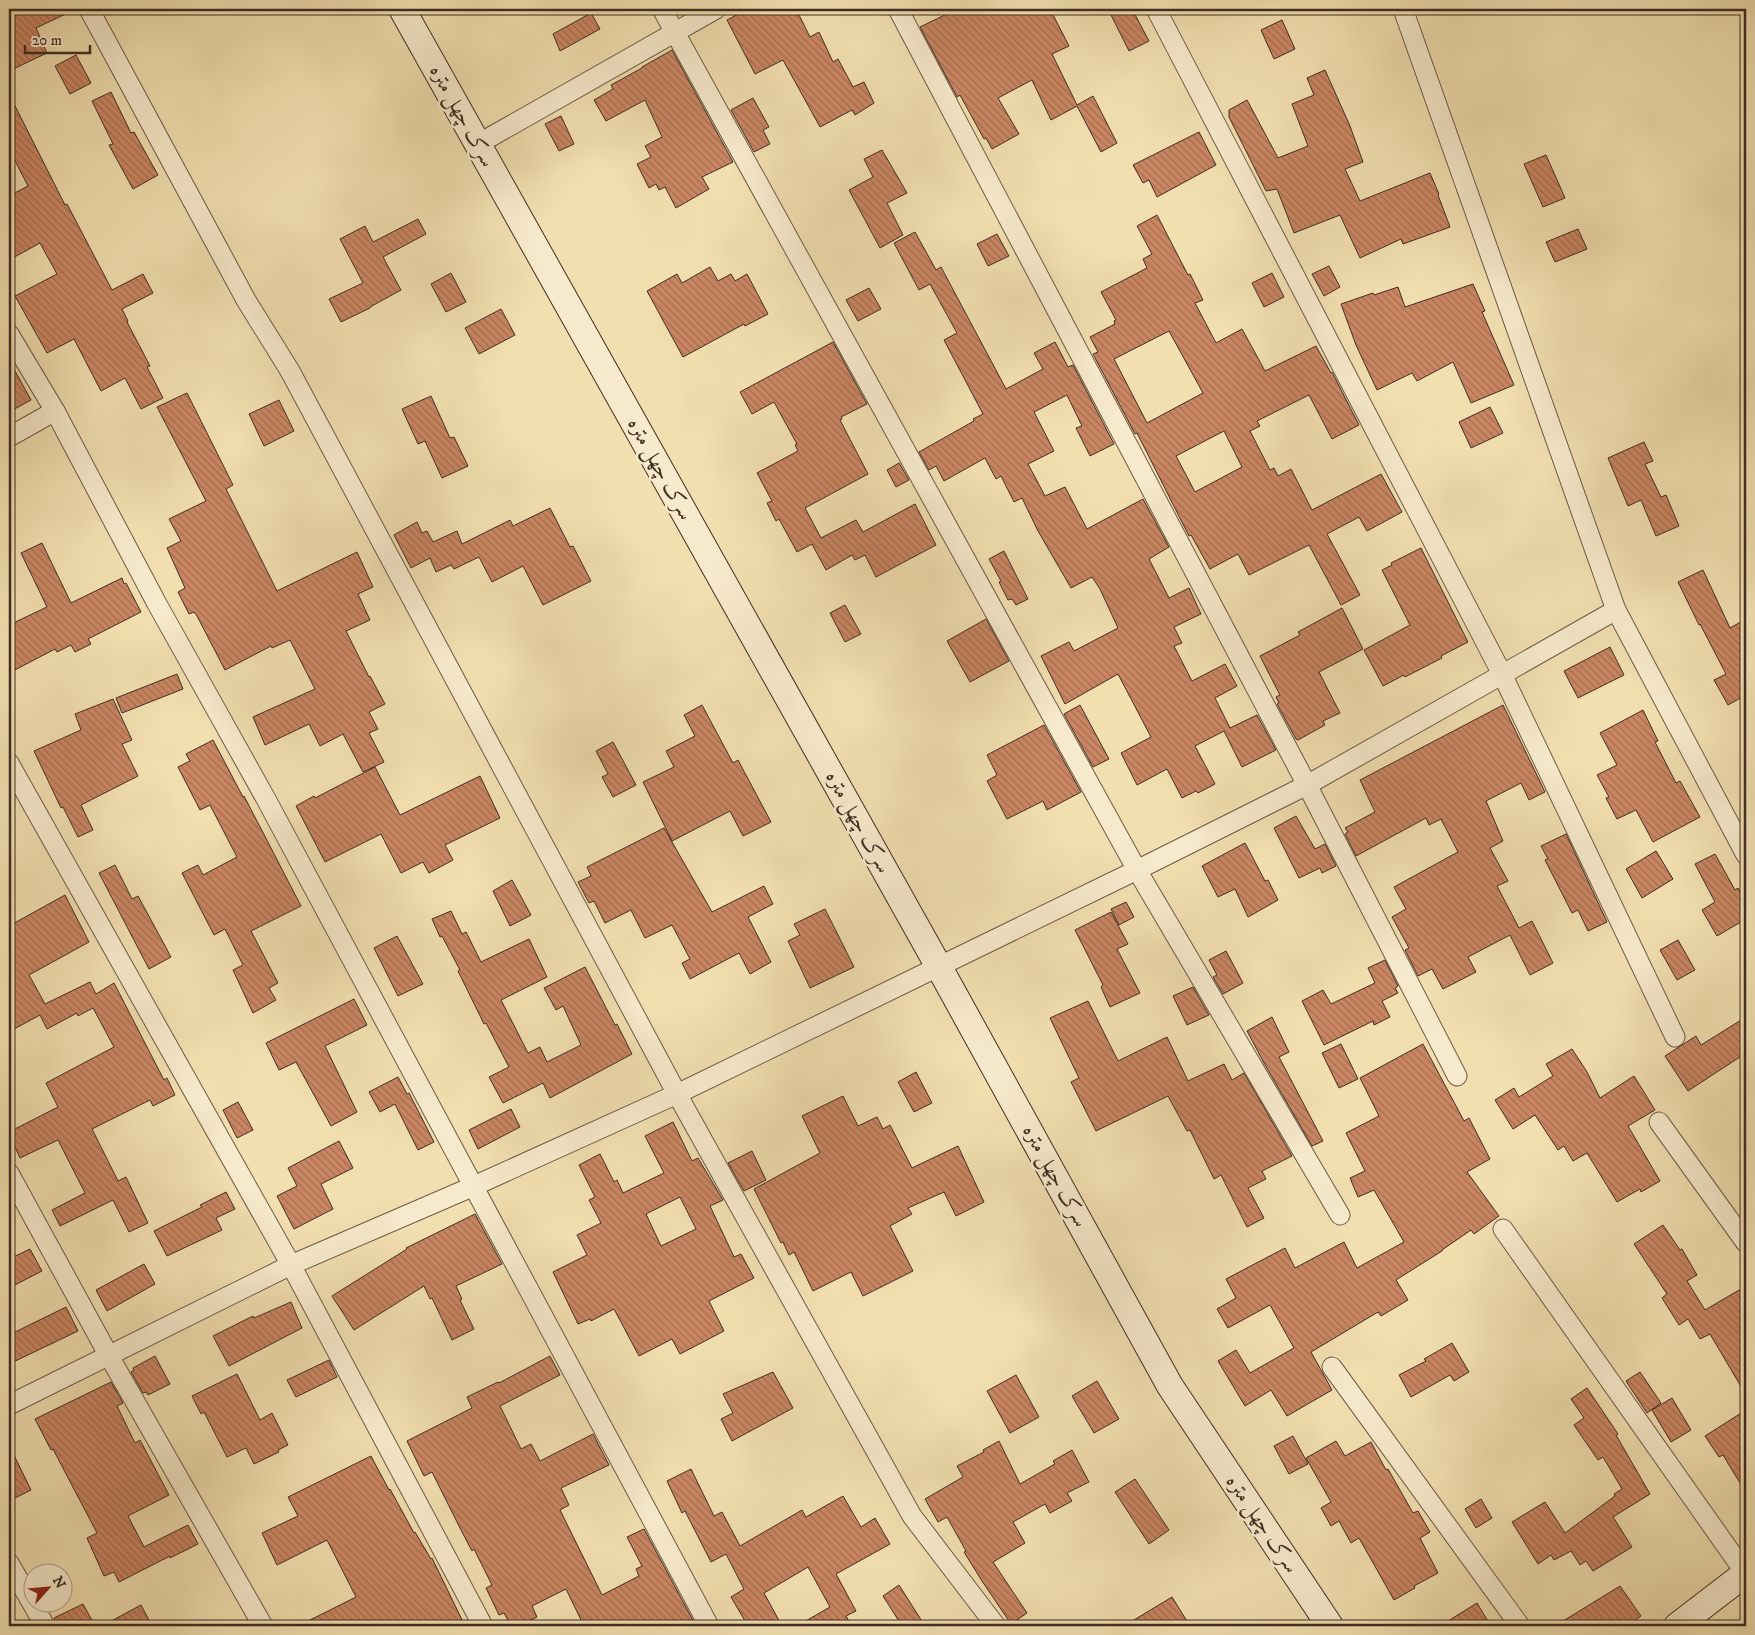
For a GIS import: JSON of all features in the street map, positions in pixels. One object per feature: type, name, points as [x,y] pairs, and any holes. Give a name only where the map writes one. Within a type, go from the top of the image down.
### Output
[{"type":"street","points":[[89,9],[246,300],[290,371],[677,1094],[912,1516],[996,1626]]},
{"type":"street","name":"سرک چهل متره","points":[[402,9],[939,967],[1170,1386],[1330,1626]]},
{"type":"street","points":[[662,9],[1137,870],[1340,1215]]},
{"type":"street","points":[[478,144],[674,31],[716,9]]},
{"type":"street","points":[[898,9],[1307,785],[1457,1076]]},
{"type":"street","points":[[1156,9],[1502,674],[1674,1037]]},
{"type":"street","points":[[1403,9],[1616,610],[1746,855]]},
{"type":"street","points":[[9,334],[55,411],[156,602],[266,799],[709,1626]]},
{"type":"street","points":[[9,437],[55,411]]},
{"type":"street","points":[[9,1405],[291,1265],[474,1186],[677,1094],[1137,870],[1307,785],[1616,610]]},
{"type":"street","points":[[9,763],[291,1265],[483,1626]]},
{"type":"street","points":[[1659,1122],[1746,1243]]},
{"type":"street","points":[[9,1173],[108,1356],[263,1626]]},
{"type":"street","points":[[1503,1229],[1746,1573],[1677,1626]]},
{"type":"street","points":[[1332,1367],[1520,1626]]},
{"type":"street","points":[[9,1563],[45,1626]]},
{"type":"building","points":[[9,9],[76,9],[36,28],[47,53],[9,71]]},
{"type":"building","points":[[748,9],[796,9],[810,37],[819,32],[833,62],[838,59],[853,87],[864,82],[874,103],[855,115],[852,110],[820,127],[783,60],[755,74],[727,20]]},
{"type":"building","points":[[957,9],[1050,9],[1069,46],[1052,54],[1077,105],[1093,96],[1117,143],[1101,152],[1077,106],[1051,120],[1032,80],[998,98],[1019,134],[992,149],[986,138],[984,139],[960,95],[957,97],[920,27]]},
{"type":"building","points":[[1108,9],[1132,9],[1149,41],[1129,51]]},
{"type":"building","points":[[591,13],[600,29],[560,51],[553,34]]},
{"type":"building","points":[[1282,20],[1295,49],[1274,59],[1261,30]]},
{"type":"building","points":[[672,50],[733,162],[702,177],[709,189],[676,208],[665,187],[659,190],[656,184],[649,188],[637,164],[651,157],[645,146],[662,137],[645,100],[606,121],[594,100],[613,89],[611,85]]},
{"type":"building","points":[[76,55],[91,83],[70,94],[55,66]]},
{"type":"building","points":[[1325,70],[1350,126],[1363,162],[1345,169],[1360,201],[1430,173],[1450,227],[1403,244],[1401,239],[1360,258],[1340,215],[1294,233],[1277,189],[1266,191],[1229,117],[1229,110],[1247,100],[1278,158],[1308,146],[1292,104],[1314,95],[1307,78]]},
{"type":"building","points":[[111,92],[131,133],[134,132],[158,175],[133,189],[109,145],[113,144],[92,101]]},
{"type":"building","points":[[9,94],[65,205],[67,204],[112,290],[143,274],[153,293],[122,309],[150,366],[147,367],[163,398],[141,409],[125,378],[101,391],[74,339],[47,353],[15,296],[57,274],[40,243],[9,260],[9,196],[28,186],[9,149]]},
{"type":"building","points":[[753,98],[769,127],[763,130],[770,144],[754,152],[731,110]]},
{"type":"building","points":[[561,116],[574,144],[559,151],[545,124]]},
{"type":"building","points":[[1199,132],[1216,165],[1157,197],[1149,180],[1143,183],[1133,165]]},
{"type":"building","points":[[882,150],[907,193],[887,203],[903,235],[880,248],[849,190],[873,177],[864,159]]},
{"type":"building","points":[[1546,155],[1565,198],[1543,207],[1524,164]]},
{"type":"building","points":[[1157,215],[1203,300],[1195,303],[1216,343],[1242,329],[1265,371],[1316,346],[1332,372],[1359,425],[1332,439],[1309,395],[1257,421],[1260,426],[1250,431],[1270,470],[1274,468],[1278,476],[1291,469],[1312,510],[1381,474],[1402,512],[1367,531],[1359,517],[1327,534],[1360,595],[1341,605],[1309,545],[1249,575],[1238,554],[1210,569],[1191,535],[1189,536],[1137,433],[1135,434],[1093,354],[1098,352],[1090,337],[1115,324],[1114,321],[1116,320],[1101,292],[1147,268],[1143,259],[1152,254],[1137,226]],"holes":[[[1169,331],[1203,393],[1147,423],[1114,359]],[[1224,431],[1242,467],[1195,492],[1176,456]]]},
{"type":"building","points":[[418,219],[426,234],[383,257],[401,290],[341,322],[329,299],[363,283],[340,239],[365,226],[373,242]]},
{"type":"building","points":[[1578,229],[1587,249],[1555,262],[1546,242]]},
{"type":"building","points":[[915,232],[936,270],[941,267],[1006,389],[1043,369],[1034,353],[1055,342],[1068,367],[1073,365],[1114,444],[1090,456],[1076,428],[1082,426],[1067,395],[1034,412],[1054,451],[1028,464],[1045,496],[1065,487],[1087,529],[1143,499],[1169,547],[1149,559],[1169,598],[1189,588],[1201,614],[1174,627],[1182,643],[1174,646],[1192,681],[1225,664],[1237,686],[1215,698],[1230,728],[1257,715],[1276,750],[1242,767],[1224,731],[1195,746],[1215,784],[1198,793],[1196,791],[1182,798],[1167,769],[1137,785],[1121,753],[1151,737],[1118,674],[1065,704],[1041,656],[1069,642],[1074,651],[1118,628],[1100,589],[1092,577],[1071,588],[1038,531],[1022,498],[1014,502],[1001,476],[996,479],[985,458],[944,481],[936,466],[929,470],[919,452],[983,414],[944,340],[957,333],[930,284],[919,290],[894,243]]},
{"type":"building","points":[[997,234],[1009,256],[988,266],[977,244]]},
{"type":"building","points":[[1329,266],[1340,287],[1324,296],[1312,274]]},
{"type":"building","points":[[710,267],[718,281],[731,274],[735,281],[747,274],[768,314],[745,326],[744,324],[683,357],[647,291],[677,274],[682,283]]},
{"type":"building","points":[[451,273],[466,302],[446,312],[431,284]]},
{"type":"building","points":[[1272,273],[1284,297],[1264,307],[1252,283]]},
{"type":"building","points":[[1473,284],[1485,311],[1482,312],[1514,385],[1471,403],[1453,362],[1417,381],[1412,373],[1377,390],[1356,345],[1341,304],[1398,287],[1405,307]]},
{"type":"building","points":[[869,288],[881,309],[858,321],[846,300]]},
{"type":"building","points":[[501,309],[515,335],[479,354],[465,328]]},
{"type":"building","points":[[833,342],[867,404],[841,417],[842,419],[840,420],[868,474],[805,508],[821,538],[856,520],[863,532],[915,504],[936,545],[876,577],[865,555],[855,560],[852,555],[826,570],[812,544],[797,552],[779,519],[776,521],[767,503],[772,501],[757,473],[798,451],[795,445],[797,444],[774,402],[752,414],[740,392]]},
{"type":"building","points":[[9,360],[31,400],[9,412]]},
{"type":"building","points":[[187,393],[233,485],[226,489],[277,591],[357,552],[373,587],[358,594],[370,620],[346,631],[385,704],[369,712],[378,729],[369,733],[384,762],[363,772],[343,734],[320,746],[309,724],[265,745],[253,717],[315,689],[290,640],[272,648],[271,646],[225,670],[197,616],[194,612],[189,614],[178,592],[185,588],[167,548],[181,541],[169,519],[206,501],[157,407]]},
{"type":"building","points":[[431,396],[450,438],[454,437],[468,466],[442,478],[425,441],[418,444],[402,409]]},
{"type":"building","points":[[279,400],[294,431],[264,446],[249,414]]},
{"type":"building","points":[[1490,407],[1503,433],[1471,448],[1459,422]]},
{"type":"building","points":[[1644,442],[1653,461],[1645,464],[1661,497],[1666,495],[1679,526],[1656,536],[1641,500],[1628,506],[1608,458]]},
{"type":"building","points":[[899,463],[909,480],[896,487],[887,470]]},
{"type":"building","points":[[550,508],[570,547],[573,546],[591,581],[543,605],[523,566],[492,582],[479,557],[454,569],[451,565],[436,572],[430,558],[411,568],[394,535],[417,522],[422,533],[427,531],[433,542],[457,531],[462,544],[510,520],[513,526]]},
{"type":"building","points":[[42,543],[71,603],[122,578],[141,612],[88,639],[91,644],[75,652],[71,645],[57,652],[55,649],[9,673],[9,625],[47,607],[21,553]]},
{"type":"building","points":[[1421,548],[1468,642],[1441,656],[1442,658],[1383,686],[1364,650],[1410,625],[1382,570],[1392,565],[1391,563]]},
{"type":"building","points":[[1004,551],[1028,599],[1016,605],[1012,599],[1008,600],[999,582],[1001,581],[989,559]]},
{"type":"building","points":[[1703,570],[1730,628],[1746,619],[1746,695],[1728,705],[1714,680],[1726,674],[1678,582]]},
{"type":"building","points":[[845,605],[861,634],[845,642],[830,613]]},
{"type":"building","points":[[1342,608],[1363,649],[1319,672],[1340,713],[1323,721],[1325,725],[1298,740],[1277,704],[1279,703],[1276,697],[1280,695],[1260,656],[1300,635],[1298,632]]},
{"type":"building","points":[[986,619],[1009,661],[970,682],[947,641]]},
{"type":"building","points":[[1610,647],[1624,675],[1578,698],[1564,671]]},
{"type":"building","points":[[177,674],[183,689],[122,713],[116,698]]},
{"type":"building","points":[[113,699],[132,740],[122,744],[138,776],[81,805],[93,830],[78,837],[63,807],[61,808],[34,751],[81,730],[75,714]]},
{"type":"building","points":[[702,705],[733,763],[738,760],[771,822],[743,836],[730,811],[672,841],[643,782],[674,767],[666,751],[695,736],[684,715]]},
{"type":"building","points":[[1080,705],[1109,759],[1093,767],[1064,714]]},
{"type":"building","points":[[1503,705],[1545,792],[1529,800],[1521,783],[1486,801],[1503,841],[1490,848],[1508,881],[1497,886],[1519,928],[1532,921],[1553,963],[1530,975],[1510,935],[1468,957],[1476,972],[1443,989],[1432,969],[1418,976],[1405,950],[1409,948],[1392,917],[1406,909],[1394,887],[1458,852],[1441,819],[1429,825],[1426,818],[1356,856],[1345,834],[1348,832],[1345,828],[1375,812],[1360,780]]},
{"type":"building","points":[[1643,710],[1658,741],[1655,742],[1676,783],[1680,781],[1700,817],[1653,842],[1636,810],[1617,819],[1606,798],[1609,797],[1597,775],[1617,765],[1600,733]]},
{"type":"building","points":[[1044,725],[1081,792],[1047,810],[1043,801],[1007,819],[987,781],[997,775],[987,755]]},
{"type":"building","points":[[213,740],[301,906],[251,931],[278,983],[269,988],[276,1000],[253,1013],[233,970],[243,965],[225,929],[214,935],[182,873],[198,865],[203,875],[237,857],[210,805],[200,810],[178,767],[190,761],[186,754]]},
{"type":"building","points":[[613,742],[636,785],[613,797],[602,777],[608,774],[596,751]]},
{"type":"building","points":[[375,767],[400,815],[480,776],[500,818],[445,845],[453,860],[429,873],[423,862],[401,873],[381,834],[325,862],[296,806]]},
{"type":"building","points":[[1296,816],[1315,849],[1325,844],[1336,866],[1322,873],[1320,868],[1299,878],[1274,828]]},
{"type":"building","points":[[664,828],[712,912],[764,886],[773,904],[748,917],[771,962],[750,974],[739,953],[690,979],[682,963],[690,959],[672,925],[645,938],[631,910],[605,923],[594,901],[589,903],[578,882],[591,876],[587,867]]},
{"type":"building","points":[[1566,834],[1607,922],[1588,931],[1578,910],[1572,913],[1545,860],[1548,859],[1541,846]]},
{"type":"building","points":[[1245,843],[1265,881],[1268,880],[1278,900],[1248,917],[1235,889],[1218,897],[1202,866]]},
{"type":"building","points":[[1656,851],[1673,879],[1642,898],[1626,869]]},
{"type":"building","points":[[1715,854],[1735,890],[1738,888],[1746,903],[1746,919],[1717,936],[1702,910],[1715,902],[1695,864]]},
{"type":"building","points":[[115,865],[132,899],[138,896],[171,957],[149,969],[99,873]]},
{"type":"building","points":[[512,880],[531,915],[510,926],[493,891]]},
{"type":"building","points":[[65,895],[89,942],[29,975],[45,1004],[90,982],[96,994],[114,983],[164,1080],[167,1078],[175,1095],[153,1106],[150,1100],[92,1129],[118,1181],[126,1177],[148,1223],[129,1232],[113,1200],[60,1226],[52,1210],[85,1193],[58,1140],[20,1158],[9,1134],[9,1132],[58,1107],[46,1083],[114,1047],[93,1008],[78,1016],[77,1013],[47,1029],[40,1015],[14,1029],[9,1018],[9,926]]},
{"type":"building","points":[[1126,902],[1134,917],[1119,925],[1111,909]]},
{"type":"building","points":[[825,909],[854,967],[810,988],[788,941],[800,935],[794,924]]},
{"type":"building","points":[[451,911],[462,934],[466,932],[481,962],[529,939],[547,977],[501,1000],[528,1053],[540,1047],[547,1062],[581,1045],[563,1006],[556,1010],[544,988],[585,967],[632,1054],[550,1098],[543,1083],[503,1103],[489,1077],[509,1067],[486,1023],[484,1024],[458,971],[460,970],[442,936],[440,937],[432,919]]},
{"type":"building","points":[[1111,912],[1128,944],[1117,949],[1140,993],[1110,1007],[1101,987],[1103,985],[1075,930]]},
{"type":"building","points":[[397,936],[423,984],[398,996],[374,948]]},
{"type":"building","points":[[1678,940],[1695,970],[1677,980],[1660,950]]},
{"type":"building","points":[[1226,951],[1243,983],[1223,994],[1213,977],[1217,975],[1209,960]]},
{"type":"building","points":[[1385,960],[1398,986],[1395,988],[1398,993],[1382,1001],[1390,1017],[1374,1025],[1373,1021],[1324,1045],[1302,1001],[1323,990],[1331,1004],[1375,983],[1368,968]]},
{"type":"building","points":[[1193,987],[1209,1015],[1187,1025],[1173,996]]},
{"type":"building","points":[[354,999],[367,1025],[325,1046],[357,1112],[331,1126],[296,1062],[279,1070],[266,1043]]},
{"type":"building","points":[[1088,1001],[1118,1061],[1167,1037],[1188,1081],[1224,1064],[1232,1080],[1244,1073],[1292,1156],[1262,1171],[1266,1179],[1248,1188],[1264,1218],[1247,1227],[1221,1175],[1214,1179],[1190,1130],[1187,1131],[1168,1096],[1096,1131],[1071,1082],[1079,1078],[1050,1018]]},
{"type":"building","points":[[1272,1017],[1289,1052],[1279,1057],[1323,1141],[1312,1146],[1247,1031]]},
{"type":"building","points":[[1746,1017],[1746,1053],[1688,1091],[1665,1056],[1696,1036],[1701,1045]]},
{"type":"building","points":[[1341,1044],[1358,1079],[1339,1088],[1322,1053]]},
{"type":"building","points":[[1423,1044],[1464,1121],[1469,1118],[1490,1159],[1467,1172],[1499,1216],[1474,1234],[1471,1230],[1396,1280],[1408,1300],[1381,1316],[1378,1312],[1311,1352],[1332,1390],[1287,1416],[1271,1390],[1245,1406],[1218,1361],[1236,1350],[1250,1373],[1294,1348],[1270,1305],[1228,1328],[1217,1309],[1236,1298],[1226,1279],[1285,1248],[1295,1268],[1344,1242],[1357,1268],[1404,1242],[1374,1190],[1358,1197],[1350,1178],[1365,1171],[1346,1133],[1379,1116],[1360,1078]]},
{"type":"building","points":[[1572,1049],[1587,1072],[1600,1098],[1634,1076],[1655,1110],[1628,1126],[1660,1181],[1641,1192],[1640,1189],[1617,1202],[1587,1153],[1573,1161],[1564,1146],[1558,1150],[1535,1115],[1513,1129],[1495,1100],[1514,1088],[1519,1097],[1553,1076],[1546,1064]]},
{"type":"building","points":[[916,1072],[932,1103],[914,1112],[898,1082]]},
{"type":"building","points":[[398,1077],[407,1094],[409,1093],[434,1142],[418,1150],[395,1104],[380,1112],[369,1092]]},
{"type":"building","points":[[843,1096],[858,1126],[877,1117],[883,1129],[890,1125],[912,1168],[958,1146],[984,1202],[956,1216],[944,1192],[908,1208],[912,1214],[890,1226],[913,1271],[863,1296],[851,1272],[813,1291],[794,1252],[789,1255],[783,1242],[781,1243],[754,1189],[820,1153],[802,1116]]},
{"type":"building","points":[[238,1102],[253,1130],[237,1138],[223,1110]]},
{"type":"building","points":[[511,1109],[520,1127],[478,1149],[469,1130]]},
{"type":"building","points":[[673,1122],[692,1161],[698,1158],[723,1200],[710,1206],[734,1257],[741,1254],[754,1278],[709,1301],[724,1331],[680,1354],[672,1339],[639,1356],[614,1309],[591,1321],[590,1319],[578,1324],[553,1272],[587,1255],[577,1235],[601,1223],[589,1200],[595,1197],[579,1165],[600,1154],[614,1182],[617,1180],[623,1193],[664,1173],[645,1136]],"holes":[[[680,1197],[696,1229],[661,1246],[646,1214]]]},
{"type":"building","points":[[339,1141],[353,1168],[321,1184],[333,1209],[294,1229],[277,1196],[297,1186],[288,1168]]},
{"type":"building","points":[[752,1151],[766,1180],[744,1191],[728,1163]]},
{"type":"building","points":[[226,1192],[235,1209],[216,1218],[222,1230],[167,1256],[154,1231],[202,1207],[200,1205]]},
{"type":"building","points":[[475,1214],[502,1264],[456,1286],[462,1299],[460,1300],[474,1329],[452,1340],[432,1298],[430,1299],[424,1286],[354,1330],[332,1296],[406,1248]]},
{"type":"building","points":[[1663,1225],[1680,1250],[1682,1249],[1697,1275],[1687,1281],[1705,1310],[1746,1286],[1746,1395],[1710,1334],[1700,1339],[1688,1319],[1679,1325],[1662,1298],[1667,1294],[1634,1244]]},
{"type":"building","points":[[30,1249],[42,1271],[9,1288],[9,1259]]},
{"type":"building","points":[[144,1264],[155,1284],[107,1311],[96,1290]]},
{"type":"building","points":[[291,1302],[302,1328],[229,1366],[213,1336],[253,1316],[254,1318]]},
{"type":"building","points":[[66,1307],[78,1331],[9,1364],[9,1335]]},
{"type":"building","points":[[1452,1343],[1469,1372],[1454,1381],[1450,1375],[1411,1397],[1399,1375],[1426,1361],[1424,1359]]},
{"type":"building","points":[[155,1356],[170,1384],[148,1395],[146,1392],[143,1393],[131,1372],[134,1370],[133,1368]]},
{"type":"building","points":[[550,1356],[560,1375],[500,1406],[521,1449],[531,1444],[540,1461],[593,1434],[609,1465],[561,1488],[569,1505],[560,1510],[602,1595],[639,1576],[636,1569],[642,1566],[627,1537],[644,1529],[696,1626],[584,1626],[566,1589],[532,1606],[537,1617],[518,1626],[511,1626],[504,1613],[499,1615],[486,1588],[492,1585],[474,1549],[472,1551],[432,1472],[424,1476],[407,1441],[472,1408],[467,1397],[499,1383]]},
{"type":"building","points":[[329,1360],[337,1377],[296,1397],[287,1380]]},
{"type":"building","points":[[773,1372],[793,1408],[732,1441],[721,1419],[733,1413],[723,1394]]},
{"type":"building","points":[[1640,1372],[1661,1403],[1647,1413],[1626,1381]]},
{"type":"building","points":[[237,1374],[260,1420],[272,1413],[288,1445],[278,1450],[279,1452],[254,1464],[246,1448],[227,1457],[204,1412],[201,1414],[192,1396]]},
{"type":"building","points":[[1016,1375],[1039,1417],[1010,1433],[987,1391]]},
{"type":"building","points":[[1097,1381],[1119,1419],[1094,1433],[1072,1396]]},
{"type":"building","points":[[111,1382],[123,1403],[117,1406],[135,1443],[140,1440],[169,1495],[128,1516],[144,1547],[188,1525],[198,1544],[119,1582],[114,1572],[104,1576],[87,1538],[97,1533],[35,1419]]},
{"type":"building","points":[[1587,1388],[1618,1434],[1616,1435],[1650,1494],[1613,1517],[1632,1547],[1593,1571],[1586,1561],[1580,1565],[1571,1551],[1554,1560],[1551,1555],[1538,1564],[1512,1522],[1545,1502],[1565,1533],[1622,1489],[1603,1457],[1598,1460],[1574,1425],[1584,1418],[1571,1399]]},
{"type":"building","points":[[1672,1398],[1691,1430],[1671,1442],[1652,1410]]},
{"type":"building","points":[[1746,1410],[1746,1493],[1723,1455],[1719,1457],[1705,1436]]},
{"type":"building","points":[[1293,1436],[1308,1464],[1289,1474],[1274,1446]]},
{"type":"building","points":[[999,1441],[1020,1484],[1055,1464],[1053,1461],[1072,1450],[1089,1482],[1067,1493],[1072,1501],[1050,1513],[1045,1504],[1013,1522],[1025,1543],[993,1562],[1027,1613],[1011,1624],[964,1552],[966,1551],[947,1517],[938,1522],[925,1499],[963,1477],[957,1466],[984,1452],[983,1450]]},
{"type":"building","points":[[1336,1441],[1345,1456],[1371,1442],[1413,1513],[1418,1511],[1430,1532],[1420,1538],[1438,1573],[1394,1600],[1359,1538],[1351,1543],[1339,1521],[1331,1526],[1321,1508],[1331,1502],[1306,1458]]},
{"type":"building","points":[[9,1445],[31,1490],[9,1501]]},
{"type":"building","points":[[371,1456],[414,1533],[432,1558],[465,1626],[298,1626],[356,1597],[327,1540],[277,1565],[262,1533],[298,1516],[288,1497]]},
{"type":"building","points":[[691,1469],[714,1516],[722,1512],[740,1546],[802,1510],[806,1517],[843,1496],[861,1527],[875,1518],[890,1544],[836,1574],[856,1611],[846,1616],[852,1626],[797,1626],[830,1607],[808,1567],[764,1593],[782,1626],[748,1626],[731,1597],[744,1589],[726,1554],[711,1562],[685,1511],[682,1513],[667,1481]]},
{"type":"building","points":[[1135,1479],[1169,1530],[1149,1544],[1115,1492]]},
{"type":"building","points":[[1481,1499],[1492,1518],[1476,1528],[1465,1509]]},
{"type":"building","points":[[899,1585],[925,1626],[902,1626],[883,1596]]},
{"type":"building","points":[[1620,1586],[1641,1616],[1627,1626],[1555,1626]]},
{"type":"building","points":[[1172,1597],[1190,1626],[1124,1626]]},
{"type":"building","points":[[1477,1603],[1491,1626],[1440,1626]]},
{"type":"building","points":[[83,1604],[95,1626],[56,1626],[54,1618],[66,1612],[72,1612],[72,1609]]},
{"type":"building","points":[[141,1605],[152,1626],[102,1626]]},
{"type":"waterway","points":[[1746,279],[1746,289]]}]
